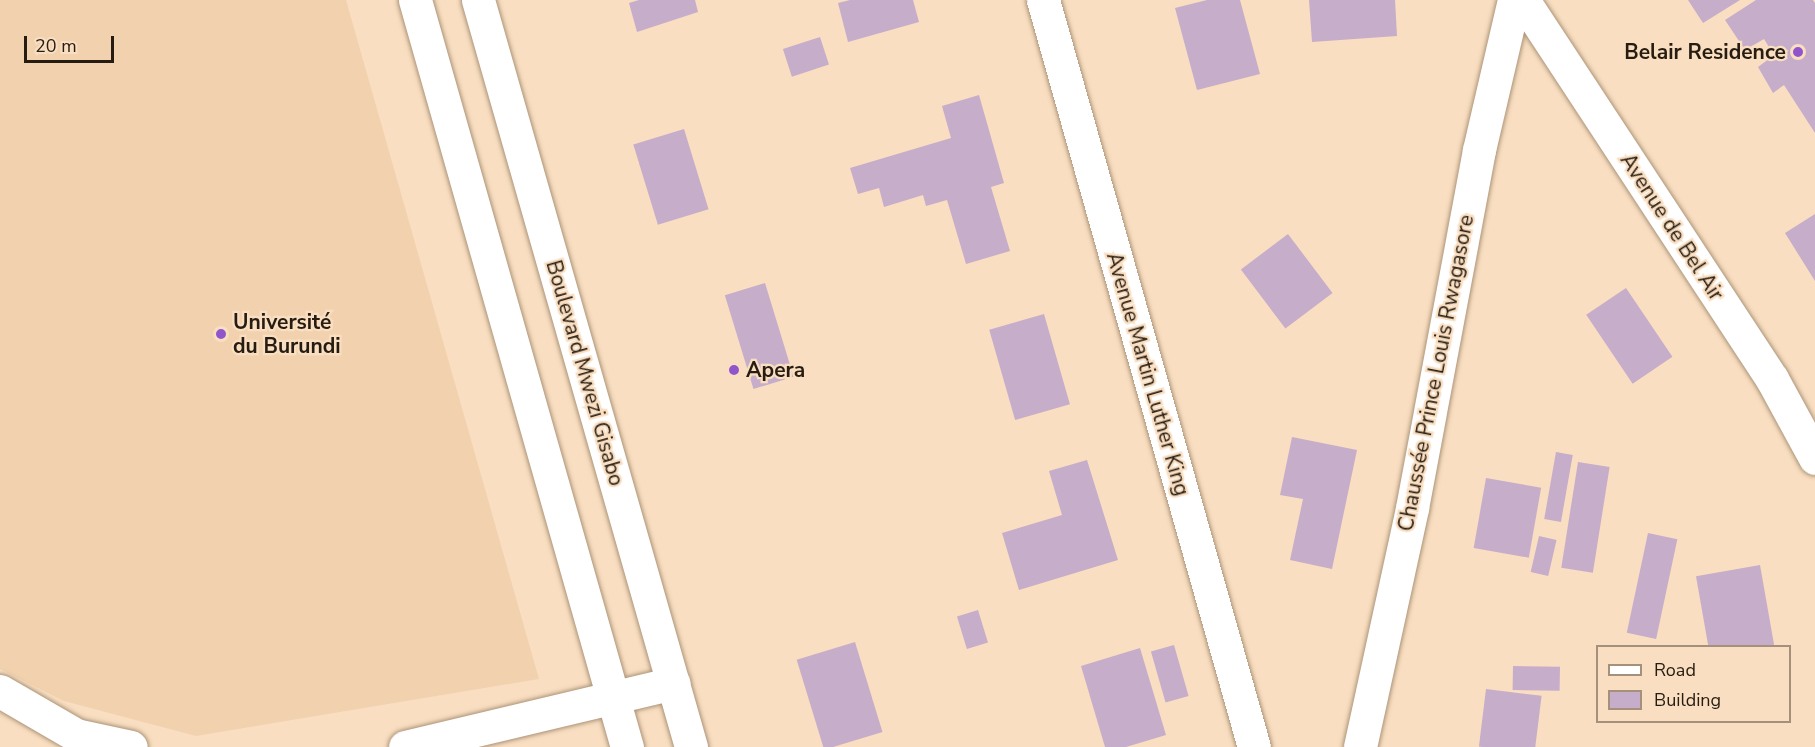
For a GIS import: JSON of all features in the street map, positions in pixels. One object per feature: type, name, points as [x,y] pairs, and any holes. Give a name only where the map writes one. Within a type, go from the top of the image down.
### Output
[{"type":"street","points":[[415,0],[627,747]]},
{"type":"street","name":"Boulevard Mwezi Gisabo","points":[[478,0],[691,747]]},
{"type":"street","name":"Avenue Martin Luther King","points":[[1043,0],[1254,747]]},
{"type":"street","name":"Chaussée Prince Louis Rwagasore","points":[[1360,747],[1412,508],[1479,150],[1514,0]]},
{"type":"street","name":"Avenue de Bel Air","points":[[1523,0],[1772,379],[1815,458]]},
{"type":"street","points":[[405,747],[673,683]]},
{"type":"street","points":[[0,691],[78,741],[131,747]]},
{"type":"shaded area","name":"Université du Burundi","points":[[0,0],[346,0],[539,679],[196,736],[64,701],[0,669]]},
{"type":"building","points":[[639,0],[695,0],[698,12],[637,32],[629,3]]},
{"type":"building","points":[[850,0],[913,0],[919,22],[848,42],[838,3]]},
{"type":"building","points":[[1207,0],[1240,0],[1260,74],[1197,90],[1175,8]]},
{"type":"building","points":[[1309,0],[1395,0],[1397,36],[1312,42]]},
{"type":"building","points":[[1688,0],[1740,0],[1703,23]]},
{"type":"building","points":[[1756,0],[1813,0],[1815,3],[1815,133],[1784,85],[1773,93],[1758,67],[1774,55],[1764,39],[1745,50],[1725,20]]},
{"type":"building","points":[[820,37],[829,65],[792,77],[783,49]]},
{"type":"building","points":[[979,95],[1004,183],[991,187],[1010,251],[966,264],[947,200],[926,206],[923,195],[884,207],[879,188],[858,194],[850,168],[951,138],[942,106]]},
{"type":"building","points":[[684,129],[709,209],[658,225],[633,144]]},
{"type":"building","points":[[1815,214],[1815,281],[1785,233]]},
{"type":"building","points":[[1288,234],[1333,293],[1285,329],[1241,270]]},
{"type":"building","points":[[765,283],[794,377],[753,389],[725,295]]},
{"type":"building","points":[[1626,288],[1672,357],[1633,384],[1586,315]]},
{"type":"building","points":[[1044,314],[1070,404],[1015,420],[989,330]]},
{"type":"building","points":[[1292,437],[1357,450],[1332,569],[1290,560],[1303,499],[1280,495]]},
{"type":"building","points":[[1556,452],[1573,455],[1561,522],[1544,519]]},
{"type":"building","points":[[1087,460],[1118,560],[1019,590],[1002,533],[1062,515],[1049,471]]},
{"type":"building","points":[[1578,462],[1610,467],[1593,573],[1561,568]]},
{"type":"building","points":[[1486,478],[1541,488],[1529,558],[1474,548]]},
{"type":"building","points":[[1648,533],[1677,539],[1656,639],[1627,633]]},
{"type":"building","points":[[1539,536],[1557,540],[1548,576],[1531,572]]},
{"type":"building","points":[[1760,565],[1774,645],[1708,645],[1696,576]]},
{"type":"building","points":[[978,610],[988,643],[967,649],[957,616]]},
{"type":"building","points":[[855,642],[882,732],[833,747],[823,747],[797,660]]},
{"type":"building","points":[[1174,645],[1189,696],[1166,703],[1151,652]]},
{"type":"building","points":[[1140,648],[1166,735],[1126,747],[1105,747],[1081,666]]},
{"type":"building","points":[[1513,666],[1560,667],[1560,691],[1513,690]]},
{"type":"building","points":[[1486,689],[1542,696],[1535,747],[1479,747]]},
{"type":"place","name":"Belair Residence","points":[[1798,52]]},
{"type":"place","name":"Université du Burundi","points":[[221,334]]},
{"type":"place","name":"Apera","points":[[734,370]]}]
